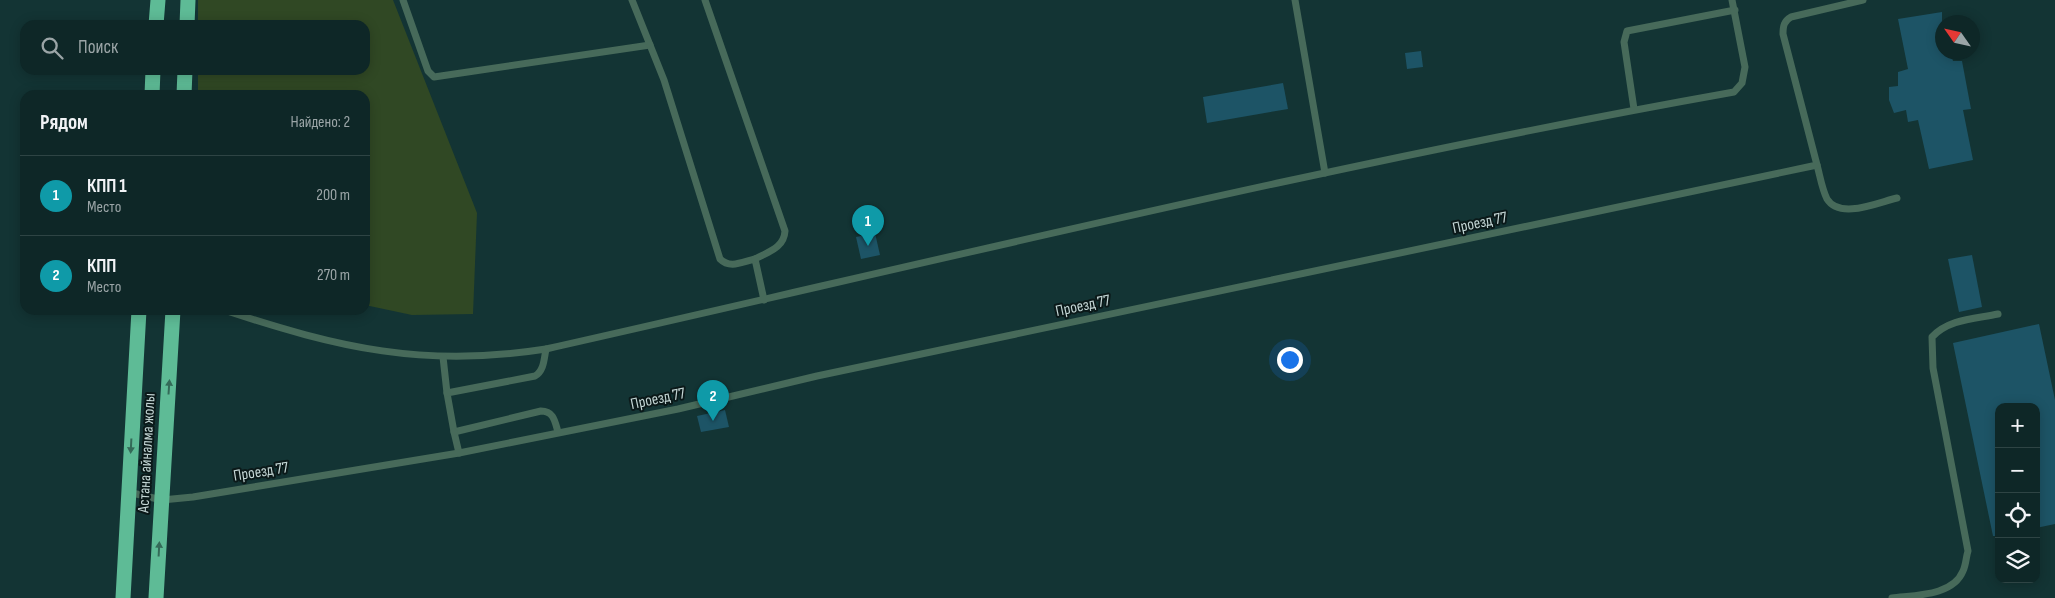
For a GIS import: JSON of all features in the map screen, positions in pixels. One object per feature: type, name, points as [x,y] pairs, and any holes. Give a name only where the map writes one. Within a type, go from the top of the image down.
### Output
[{"type":"highway","points":[[156,20],[158,0]]},
{"type":"highway","points":[[187,20],[188,0]]},
{"type":"highway","points":[[152,90],[154,75]]},
{"type":"highway","points":[[184,90],[185,75]]},
{"type":"highway","name":"Астана айналма жолы","points":[[122,598],[139,315]]},
{"type":"highway","name":"Астана айналма жолы","points":[[156,598],[173,315]]},
{"type":"lane","points":[[403,0],[428,71],[434,77],[650,45]]},
{"type":"lane","points":[[632,0],[667,89],[720,259],[732,265],[755,259],[776,248],[785,238],[785,231],[705,0]]},
{"type":"lane","points":[[1295,0],[1325,173]]},
{"type":"lane","points":[[240,315],[312,338],[354,348],[409,356],[443,357],[515,354],[546,349],[1325,173],[1634,110],[1734,92],[1742,83],[1745,67],[1732,0]]},
{"type":"lane","points":[[1863,0],[1791,17],[1786,20],[1783,26],[1783,34],[1817,165],[1828,199],[1835,207],[1848,210],[1897,198]]},
{"type":"lane","points":[[1634,110],[1624,42],[1628,30],[1735,10]]},
{"type":"lane","name":"Проезд 77","points":[[128,492],[162,500],[202,496],[459,453],[678,409],[817,376],[1817,165]]},
{"type":"lane","points":[[755,259],[764,300]]},
{"type":"lane","points":[[1892,598],[1938,591],[1954,584],[1963,571],[1968,551],[1933,368],[1932,338],[1940,329],[1952,322],[1998,314]]},
{"type":"lane","points":[[447,393],[535,376],[541,369],[546,349]]},
{"type":"lane","points":[[443,357],[447,393],[459,453]]},
{"type":"lane","points":[[454,432],[546,411],[554,417],[558,432]]},
{"type":"green space","points":[[198,0],[393,0],[477,213],[473,314],[412,315],[370,306],[370,90],[198,90],[198,75],[370,75],[370,20],[198,20]]},
{"type":"building","points":[[1942,12],[1942,15],[1935,15],[1935,60],[1962,61],[1971,109],[1963,110],[1973,160],[1929,169],[1918,120],[1908,122],[1906,110],[1894,113],[1889,100],[1889,87],[1898,86],[1898,72],[1908,69],[1898,19]]},
{"type":"building","points":[[1421,51],[1423,67],[1407,69],[1405,53]]},
{"type":"building","points":[[1283,83],[1288,109],[1207,123],[1203,97]]},
{"type":"building","points":[[875,233],[880,255],[861,259],[856,237]]},
{"type":"building","points":[[1972,255],[1982,307],[1959,312],[1948,259]]},
{"type":"building","points":[[2039,324],[2055,400],[2055,524],[2040,527],[2040,403],[1995,403],[1995,536],[1993,536],[1953,343]]},
{"type":"building","points":[[725,410],[729,427],[701,432],[697,416]]},
{"type":"place","name":"КПП 1","points":[[868,246]]},
{"type":"place","name":"КПП","points":[[713,421]]}]
